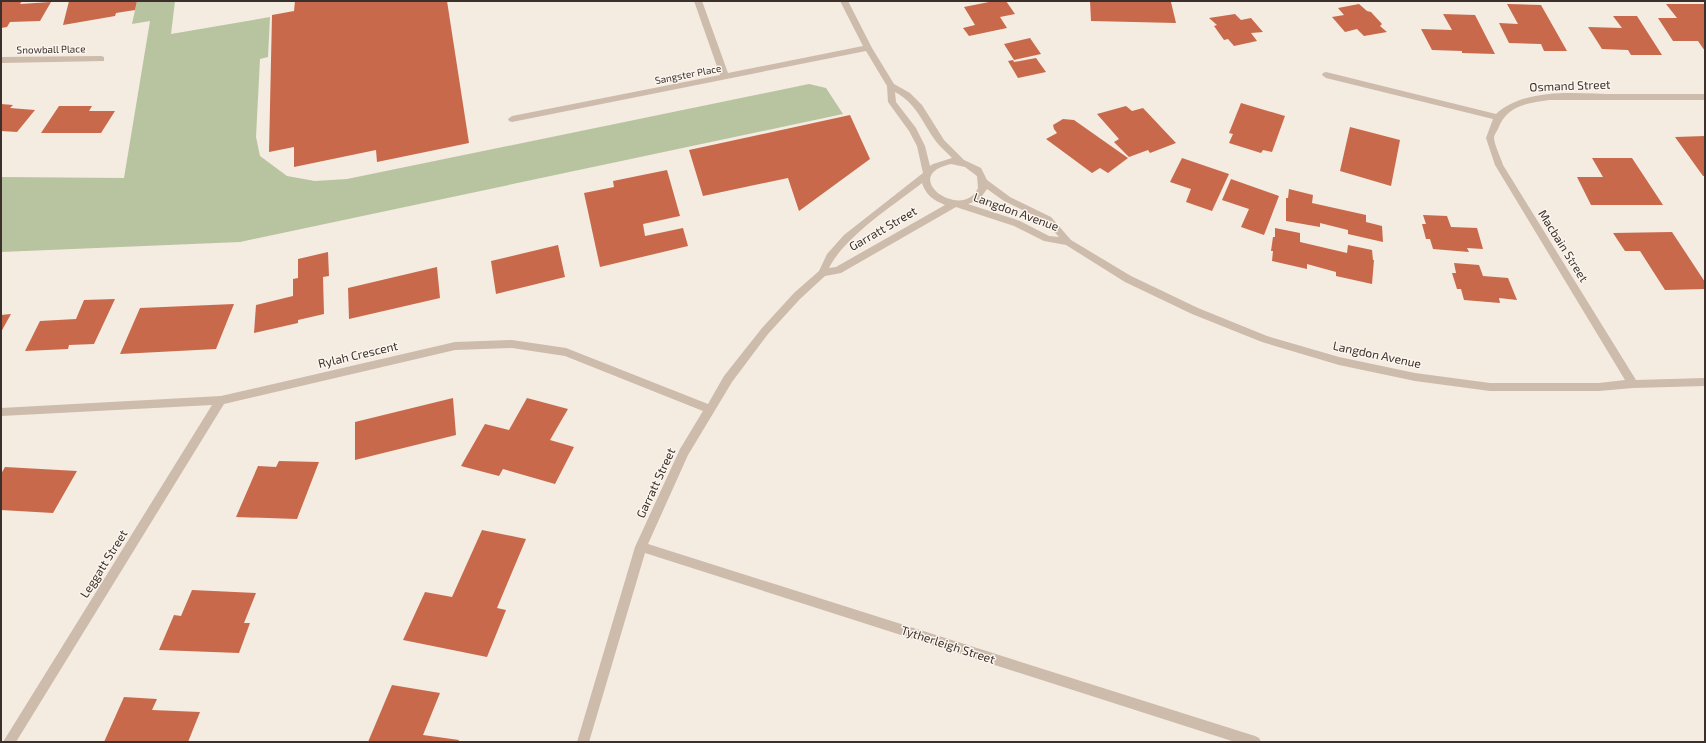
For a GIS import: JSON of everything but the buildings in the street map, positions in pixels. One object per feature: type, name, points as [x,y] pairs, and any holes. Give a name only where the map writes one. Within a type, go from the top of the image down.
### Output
[{"type":"street","points":[[698,1],[725,77]]},
{"type":"street","points":[[844,1],[868,48],[891,86],[892,102],[913,130],[921,146],[927,173],[925,182],[927,190],[934,197],[943,202],[956,204],[968,202],[977,197],[983,190],[984,182],[982,175],[977,169],[961,162],[941,162],[927,173]]},
{"type":"street","name":"Sangster Place","points":[[512,119],[868,48]]},
{"type":"street","name":"Snowball Place","points":[[1,60],[101,58]]},
{"type":"street","points":[[1326,75],[1498,117]]},
{"type":"street","points":[[891,86],[907,95],[919,107],[941,142],[961,162]]},
{"type":"street","name":"Osmand Street","points":[[1498,117],[1505,110],[1524,100],[1549,97],[1705,96]]},
{"type":"street","name":"Macbain Street","points":[[1498,117],[1490,138],[1499,165],[1633,384]]},
{"type":"street","name":"Garratt Street","points":[[583,742],[641,547],[684,452],[728,379],[765,330],[797,296],[822,273],[830,257],[847,237],[927,173]]},
{"type":"street","name":"Langdon Avenue","points":[[984,182],[1007,199],[1048,219],[1068,242],[1128,278],[1195,311],[1265,339],[1339,361],[1414,377],[1490,387],[1599,387],[1633,384],[1705,382]]},
{"type":"street","name":"Garratt Street","points":[[822,273],[838,270],[956,204]]},
{"type":"street","name":"Langdon Avenue","points":[[956,204],[1017,223],[1048,239],[1068,242]]},
{"type":"street","name":"Rylah Crescent","points":[[1,412],[221,400],[455,346],[512,344],[566,352],[710,409]]},
{"type":"street","name":"Leggatt Street","points":[[9,742],[221,400]]},
{"type":"street","name":"Tytherleigh Street","points":[[641,547],[1255,742]]},
{"type":"green space","points":[[137,1],[175,1],[171,34],[270,17],[268,57],[260,59],[256,137],[260,156],[287,176],[315,181],[347,179],[809,84],[826,88],[843,114],[240,242],[1,252],[1,177],[124,178],[150,21],[132,24]]}]
